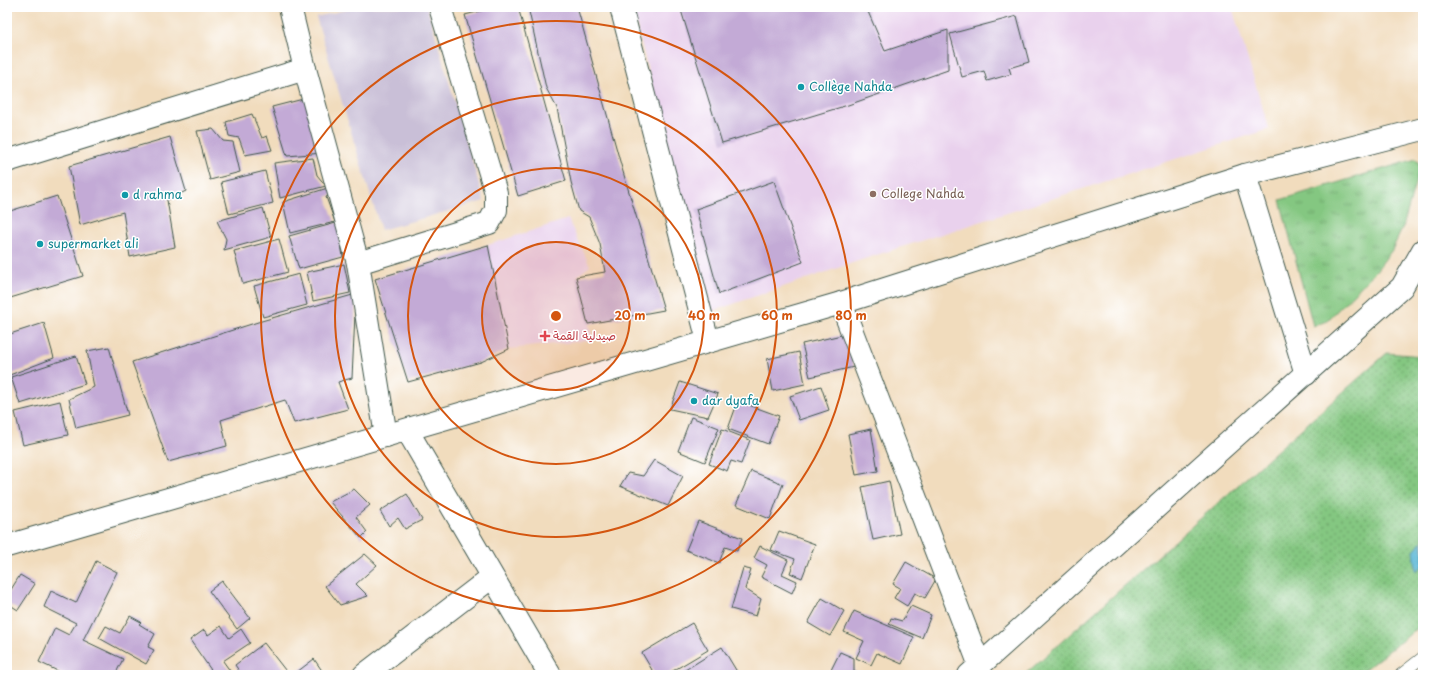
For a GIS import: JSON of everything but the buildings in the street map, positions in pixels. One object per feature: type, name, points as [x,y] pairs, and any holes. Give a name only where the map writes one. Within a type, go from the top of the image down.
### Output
[{"type":"street","points":[[290,7],[305,69],[358,263],[397,433],[492,577],[550,675]]},
{"type":"street","points":[[358,263],[489,222],[496,210],[496,193],[440,7]]},
{"type":"street","points":[[621,7],[708,341]]},
{"type":"street","points":[[7,161],[305,69]]},
{"type":"street","points":[[7,546],[841,303],[1245,175],[1423,129]]},
{"type":"street","points":[[1245,175],[1306,374]]},
{"type":"street","points":[[841,303],[974,670],[1402,287],[1423,250]]},
{"type":"street","points":[[364,675],[492,577]]},
{"type":"lane","points":[[1400,675],[1423,657]]},
{"type":"shaded area","points":[[357,7],[427,7],[484,201],[381,230],[316,17]]},
{"type":"shaded area","name":"College Nahda","points":[[632,7],[1232,7],[1269,129],[861,260],[710,312]]},
{"type":"shaded area","points":[[568,219],[590,266],[576,277],[593,340],[509,349],[488,245]]},
{"type":"green space","points":[[1416,159],[1420,166],[1403,227],[1392,250],[1375,272],[1327,321],[1313,326],[1280,200]]},
{"type":"green space","points":[[1387,353],[1423,356],[1423,624],[1358,675],[1024,675]]},
{"type":"water","points":[[1423,540],[1423,565],[1416,571],[1414,550]]},
{"type":"place","name":"Collège Nahda","points":[[801,87]]},
{"type":"place","name":"College Nahda","points":[[873,194]]},
{"type":"place","name":"d rahma","points":[[125,195]]},
{"type":"place","name":"supermarket ali","points":[[40,244]]},
{"type":"place","name":"صيدلية القمة","points":[[545,336]]},
{"type":"place","name":"dar dyafa","points":[[694,401]]}]
